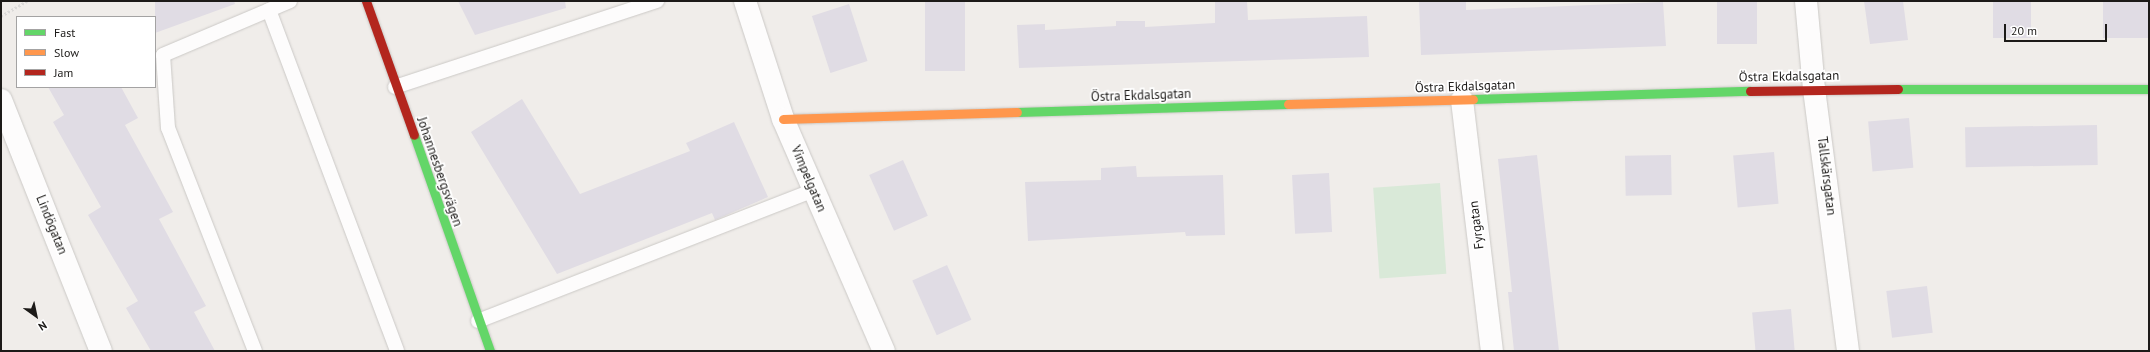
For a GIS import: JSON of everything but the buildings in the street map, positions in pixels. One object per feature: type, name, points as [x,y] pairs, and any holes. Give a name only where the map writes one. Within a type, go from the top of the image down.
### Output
[{"type":"street","name":"Johannesbergsvägen","points":[[366,1],[395,87],[490,351]]},
{"type":"street","name":"Vimpelgatan","points":[[745,1],[782,119],[812,191],[884,351]]},
{"type":"street","name":"Tallskärsgatan","points":[[1806,1],[1814,89],[1848,351]]},
{"type":"street","name":"Östra Ekdalsgatan","points":[[782,119],[1814,89],[2149,89]]},
{"type":"street","name":"Fyrgatan","points":[[1462,100],[1492,351]]},
{"type":"street","name":"Lindögatan","points":[[3,110],[101,351]]},
{"type":"lane","points":[[255,351],[168,128],[164,55],[290,1]]},
{"type":"lane","points":[[395,87],[657,1]]},
{"type":"lane","points":[[269,10],[397,351]]},
{"type":"lane","points":[[478,321],[812,191]]},
{"type":"path","points":[[1,16],[27,1]]},
{"type":"green space","points":[[1440,183],[1446,274],[1380,278],[1373,188]]},
{"type":"traffic: fast","points":[[1898,89],[2149,89]]},
{"type":"traffic: fast","points":[[1473,99],[1750,91]]},
{"type":"traffic: fast","points":[[1017,112],[1288,104]]},
{"type":"traffic: fast","points":[[414,135],[490,351]]},
{"type":"traffic: slow","points":[[1288,104],[1473,99]]},
{"type":"traffic: slow","points":[[783,119],[1017,112]]},
{"type":"traffic: jam","points":[[366,1],[414,135]]},
{"type":"traffic: jam","points":[[1750,91],[1898,89]]}]
